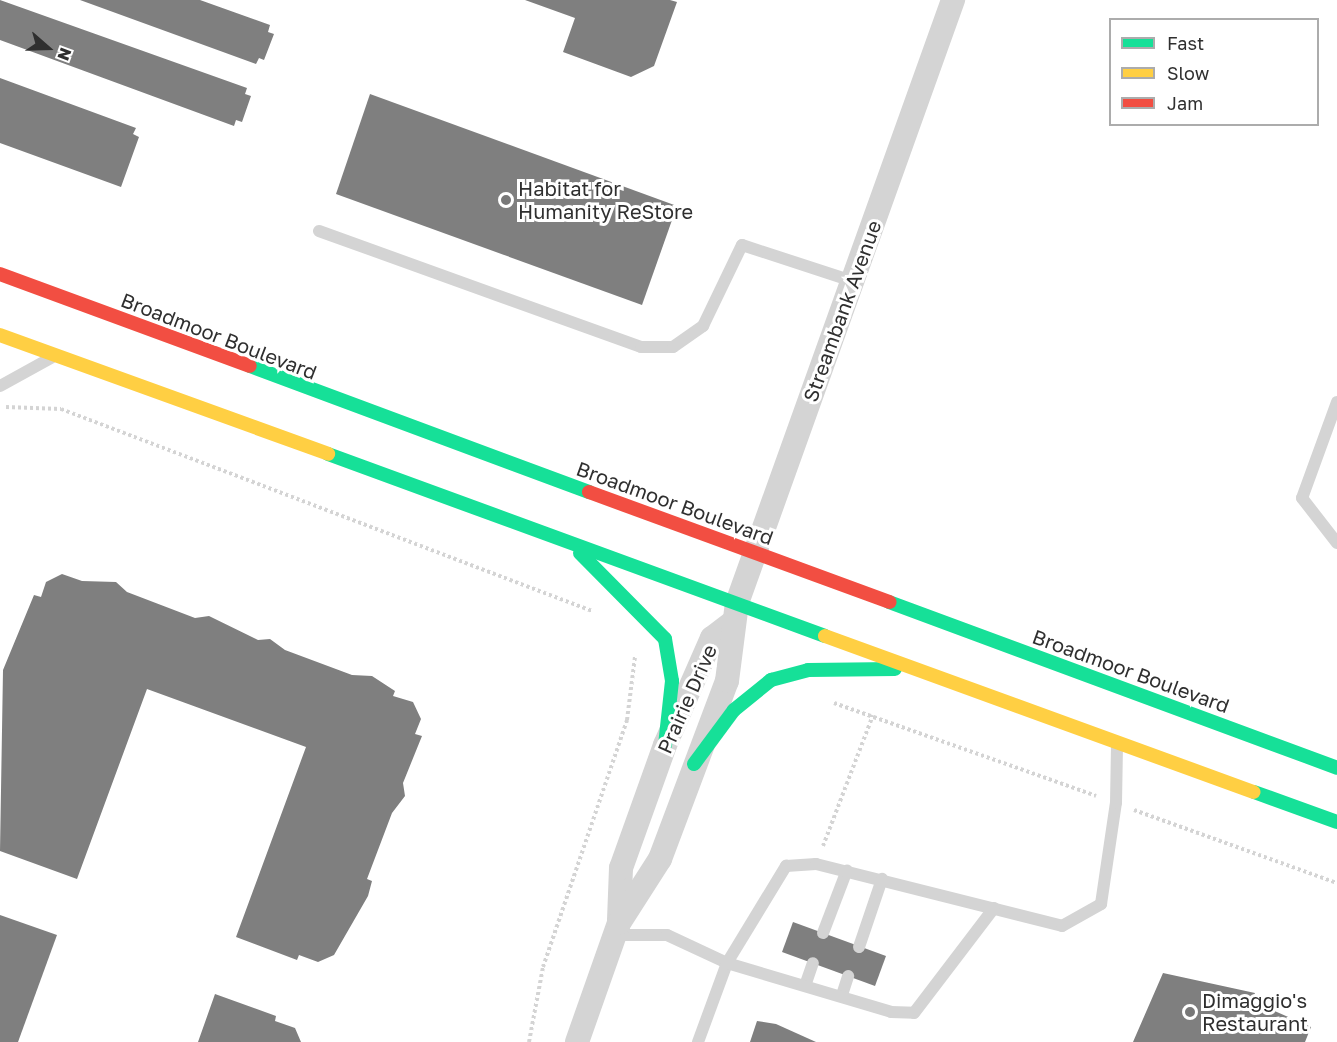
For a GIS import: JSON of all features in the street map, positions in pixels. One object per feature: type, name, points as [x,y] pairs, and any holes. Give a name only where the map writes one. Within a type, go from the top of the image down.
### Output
[{"type":"main road","name":"Broadmoor Boulevard","points":[[0,274],[1337,768]]},
{"type":"main road","points":[[0,335],[570,544],[735,613],[916,668],[1337,822]]},
{"type":"main road","points":[[570,544],[641,609],[665,639],[672,681],[665,745]]},
{"type":"main road","points":[[694,764],[734,710],[771,680],[808,670],[916,668]]},
{"type":"street","name":"Streambank Avenue","points":[[735,613],[953,0]]},
{"type":"street","name":"Prairie Drive","points":[[617,929],[621,868],[665,745],[712,638],[735,613]]},
{"type":"street","name":"Prairie Drive","points":[[577,1042],[617,929],[660,859],[727,681],[735,645],[735,613]]},
{"type":"lane","points":[[319,231],[641,346],[672,347],[703,326],[742,245],[852,280]]},
{"type":"lane","points":[[0,386],[56,355]]},
{"type":"lane","points":[[1337,402],[1302,498],[1337,543]]},
{"type":"lane","points":[[698,1042],[727,963],[786,866],[816,864],[847,870],[1062,926],[1101,904],[1116,803],[1117,743]]},
{"type":"lane","points":[[823,933],[847,870]]},
{"type":"lane","points":[[860,946],[882,879]]},
{"type":"lane","points":[[617,929],[667,935],[727,963],[806,983],[891,1012],[914,1013],[994,908]]},
{"type":"lane","points":[[806,983],[813,963]]},
{"type":"lane","points":[[842,996],[848,976]]},
{"type":"path","points":[[0,407],[61,409],[603,615]]},
{"type":"path","points":[[529,1042],[543,967],[627,720],[635,652]]},
{"type":"path","points":[[825,701],[873,715],[1084,792]]},
{"type":"path","points":[[816,864],[873,715]]},
{"type":"path","points":[[1145,813],[1337,883]]},
{"type":"building","points":[[0,0],[247,88],[245,94],[251,96],[242,122],[236,120],[234,126],[0,40]]},
{"type":"building","points":[[80,0],[200,0],[270,25],[268,32],[274,34],[264,60],[259,58],[256,64]]},
{"type":"building","points":[[525,0],[670,0],[677,2],[654,66],[631,77],[563,52],[575,18]]},
{"type":"building","points":[[0,78],[136,128],[133,134],[139,137],[121,187],[0,143]]},
{"type":"building","name":"Habitat for Humanity ReStore","points":[[370,94],[677,206],[642,305],[336,194]]},
{"type":"building","points":[[62,574],[82,581],[116,582],[127,592],[195,618],[209,616],[258,640],[270,639],[285,650],[352,675],[372,676],[395,691],[393,696],[413,702],[421,719],[415,734],[422,736],[403,783],[405,796],[392,813],[367,879],[372,881],[368,896],[334,955],[318,962],[299,955],[297,960],[236,937],[306,747],[147,689],[77,879],[0,851],[3,670],[34,595],[41,597],[46,582]]},
{"type":"building","points":[[0,915],[57,935],[18,1042],[0,1042]]},
{"type":"building","points":[[793,922],[886,956],[875,986],[782,952]]},
{"type":"building","points":[[1163,973],[1255,993],[1252,1001],[1311,1027],[1305,1042],[1133,1042]]},
{"type":"building","points":[[215,994],[276,1016],[275,1021],[295,1028],[301,1042],[198,1042]]},
{"type":"building","points":[[757,1021],[776,1024],[816,1042],[750,1042]]},
{"type":"traffic: fast","points":[[250,366],[589,492]]},
{"type":"traffic: fast","points":[[328,454],[825,636]]},
{"type":"traffic: fast","points":[[580,553],[665,639],[672,681],[665,745]]},
{"type":"traffic: fast","points":[[889,602],[1337,768]]},
{"type":"traffic: fast","points":[[694,764],[734,710],[771,680],[808,670],[895,669]]},
{"type":"traffic: fast","points":[[1254,792],[1337,822]]},
{"type":"traffic: slow","points":[[0,335],[328,454]]},
{"type":"traffic: slow","points":[[825,636],[1254,792]]},
{"type":"traffic: jam","points":[[0,274],[250,366]]},
{"type":"traffic: jam","points":[[589,492],[889,602]]},
{"type":"place","name":"Habitat for Humanity ReStore","points":[[506,200]]},
{"type":"place","name":"Dimaggio's Restaurant","points":[[1190,1012]]}]
